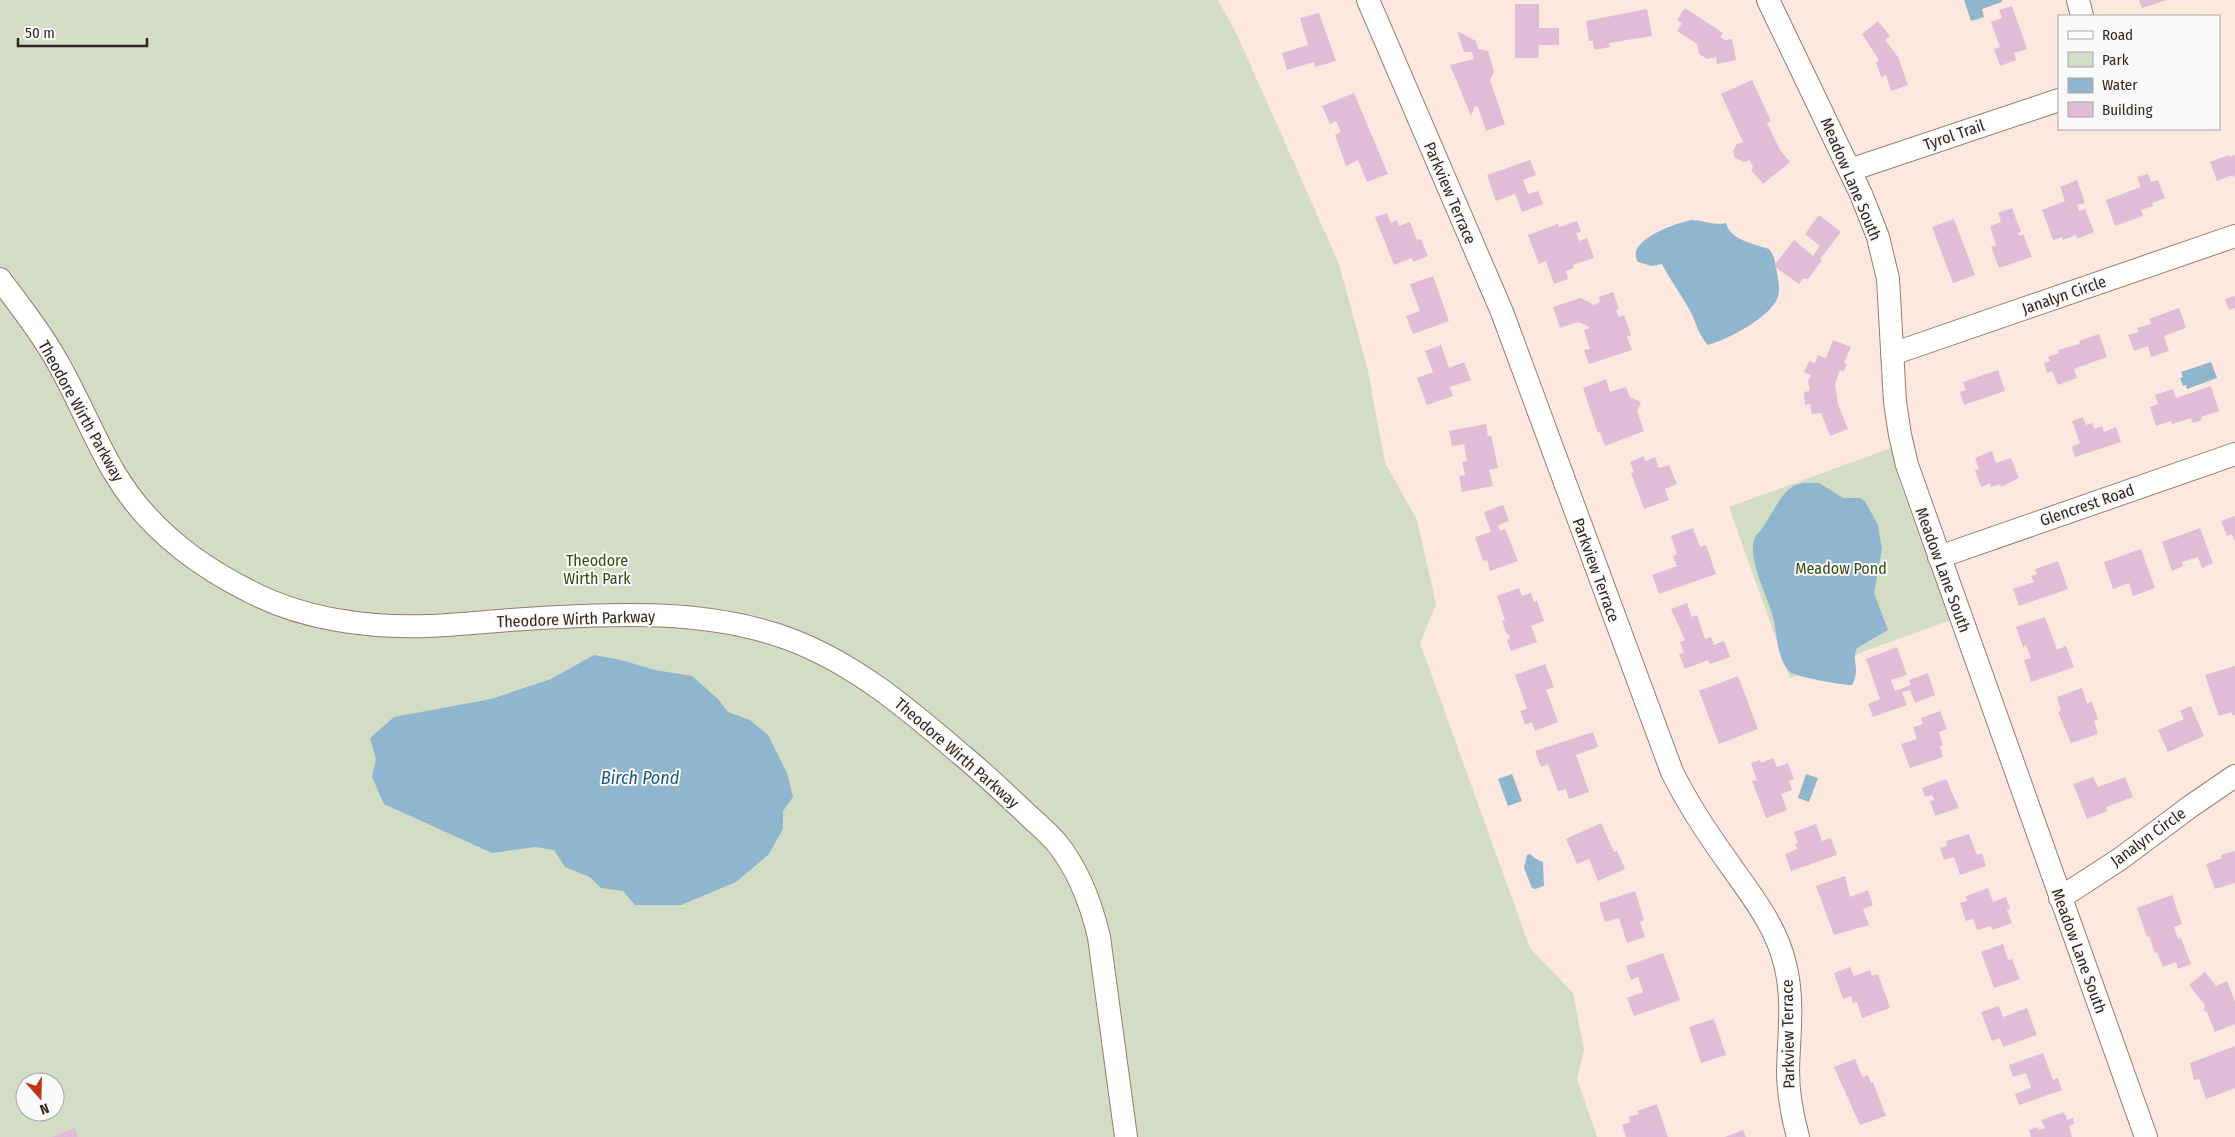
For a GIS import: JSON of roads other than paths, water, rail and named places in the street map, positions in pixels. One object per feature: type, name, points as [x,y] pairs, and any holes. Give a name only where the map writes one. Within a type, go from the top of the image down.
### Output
[{"type":"street","name":"Parkview Terrace","points":[[1368,0],[1502,312],[1672,772],[1710,838],[1761,910],[1781,948],[1791,1000],[1789,1086],[1792,1116],[1798,1137]]},
{"type":"street","name":"Meadow Lane South","points":[[1768,0],[1850,170],[1871,218],[1888,279],[1895,402],[1900,435],[1918,499],[2146,1137]]},
{"type":"street","points":[[2078,0],[2082,15]]},
{"type":"street","name":"Tyrol Trail","points":[[1850,170],[2058,100]]},
{"type":"street","name":"Janalyn Circle","points":[[1892,354],[2235,236]]},
{"type":"street","name":"Theodore Wirth Parkway","points":[[0,279],[62,369],[111,468],[124,489],[169,539],[218,575],[252,593],[287,609],[320,617],[373,624],[425,626],[620,614],[696,618],[741,625],[788,639],[828,656],[876,685],[989,778],[1055,841],[1072,866],[1092,911],[1099,937],[1126,1137]]},
{"type":"street","name":"Glencrest Road","points":[[1939,557],[2235,454]]},
{"type":"street","name":"Janalyn Circle","points":[[2060,898],[2120,859],[2235,776]]},
{"type":"water","points":[[1964,0],[2002,0],[2002,2],[1982,9],[1984,17],[1971,21]]},
{"type":"water","points":[[1691,220],[1717,224],[1726,223],[1732,234],[1750,243],[1769,249],[1775,261],[1779,283],[1778,297],[1774,305],[1758,320],[1737,333],[1708,345],[1662,264],[1652,266],[1638,262],[1636,254],[1638,247],[1654,234]]},
{"type":"water","points":[[2211,362],[2217,378],[2187,389],[2186,385],[2183,386],[2180,378],[2183,377],[2181,372]]},
{"type":"water","name":"Meadow Pond","points":[[1803,483],[1819,483],[1843,498],[1860,498],[1865,501],[1878,525],[1882,549],[1874,593],[1888,630],[1857,648],[1855,653],[1856,674],[1852,685],[1801,676],[1790,672],[1782,661],[1773,617],[1756,568],[1753,549],[1755,537],[1786,492],[1794,486]]},
{"type":"water","name":"Birch Pond","points":[[594,655],[621,660],[655,670],[692,676],[718,699],[728,712],[750,720],[768,735],[787,773],[793,797],[783,811],[783,829],[769,854],[736,882],[681,905],[635,905],[623,891],[601,888],[590,877],[565,867],[554,850],[535,847],[492,853],[384,804],[372,777],[376,759],[370,738],[394,717],[491,699],[551,679]]},
{"type":"water","points":[[1512,774],[1522,801],[1508,806],[1498,779]]},
{"type":"water","points":[[1806,774],[1818,778],[1809,802],[1798,798]]},
{"type":"water","points":[[1530,854],[1543,862],[1544,886],[1535,889],[1532,888],[1524,868],[1527,855]]},
{"type":"park label","name":"Theodore Wirth Park","points":[[597,569]]}]
